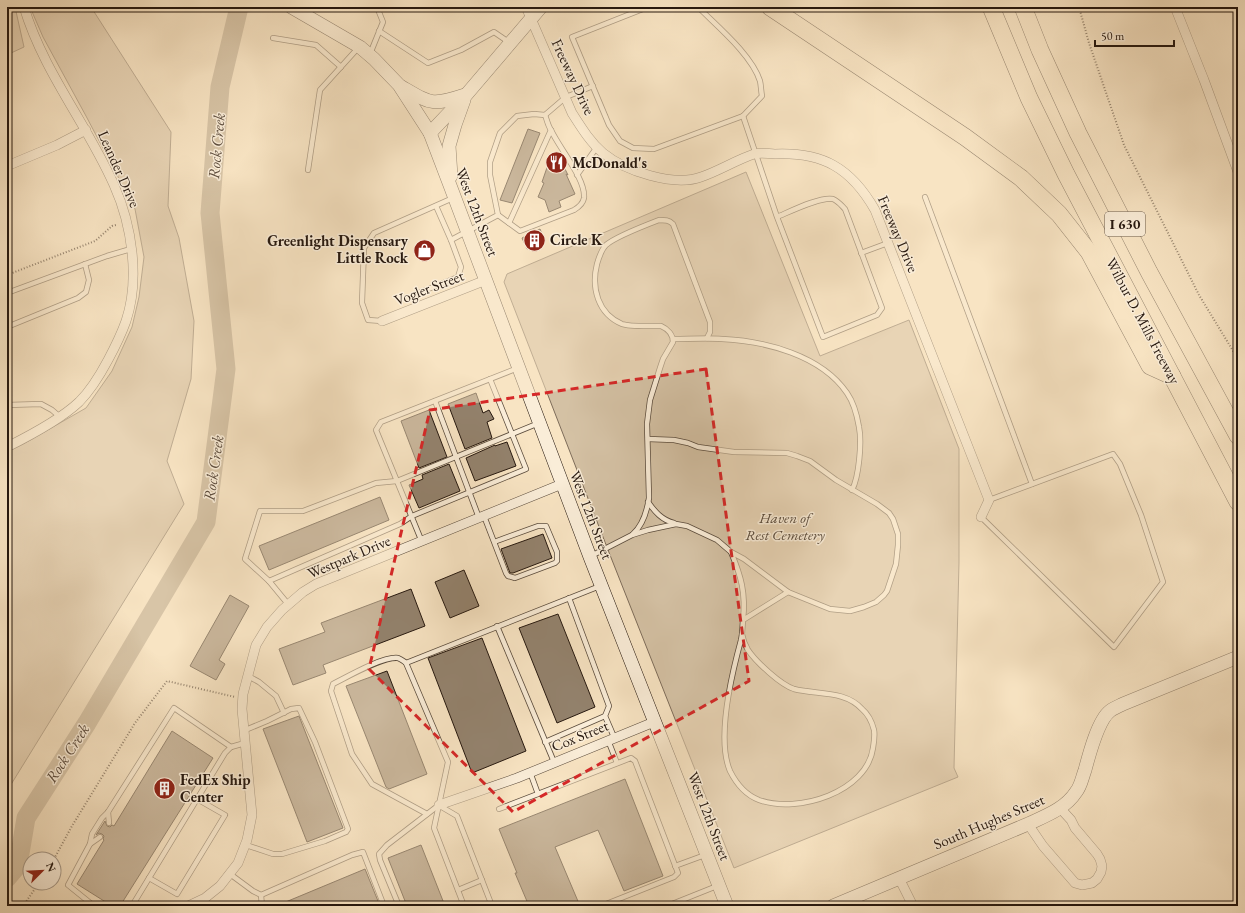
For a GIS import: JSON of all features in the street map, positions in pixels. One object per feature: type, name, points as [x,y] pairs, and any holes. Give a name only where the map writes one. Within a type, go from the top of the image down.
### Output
[{"type":"highway","points":[[770,7],[966,138],[1021,178],[1059,214],[1089,252],[1150,366],[1172,376]]},
{"type":"highway","name":"Wilbur D. Mills Freeway","points":[[991,7],[1029,98],[1066,174],[1238,502]]},
{"type":"highway","name":"Wilbur D. Mills Freeway","points":[[1023,7],[1040,50],[1078,133],[1149,272],[1238,436]]},
{"type":"main road","points":[[291,7],[365,51],[399,85],[424,100],[429,102],[444,102],[466,95]]},
{"type":"main road","points":[[430,133],[466,95],[510,43],[529,13],[541,7]]},
{"type":"main road","name":"West 12th Street","points":[[399,85],[430,133],[562,484],[727,906]]},
{"type":"main road","points":[[453,192],[449,146],[466,95]]},
{"type":"main road","name":"South Hughes Street","points":[[833,906],[1047,816],[1071,799],[1081,783],[1098,730],[1109,712],[1123,704],[1238,658]]},
{"type":"street","name":"Leander Drive","points":[[7,447],[60,417],[79,402],[88,392],[117,344],[129,311],[134,280],[128,225],[114,186],[86,130],[37,45],[24,7]]},
{"type":"street","points":[[1174,7],[1204,80],[1238,172]]},
{"type":"street","name":"Freeway Drive","points":[[529,13],[572,113],[580,126],[604,154],[633,170],[650,176],[685,181],[701,178],[756,154],[790,153],[807,155],[832,164],[856,182],[875,210],[989,500]]},
{"type":"street","points":[[7,166],[57,145],[86,130]]},
{"type":"street","name":"Vogler Street","points":[[382,321],[486,280]]},
{"type":"street","name":"Westpark Drive","points":[[188,906],[214,892],[238,863],[246,845],[252,815],[243,731],[243,698],[256,645],[267,627],[282,610],[303,592],[316,584],[562,484]]},
{"type":"street","points":[[981,517],[989,500]]},
{"type":"street","name":"Cox Street","points":[[439,805],[517,778],[654,722]]},
{"type":"street","points":[[1028,824],[1043,846],[1075,883],[1082,885],[1092,883],[1101,872],[1102,866],[1100,859],[1075,828],[1071,820],[1060,808]]},
{"type":"street","points":[[899,878],[913,906]]},
{"type":"lane","points":[[308,170],[320,90],[342,67],[365,51],[380,31],[383,22],[377,7]]},
{"type":"lane","points":[[648,7],[572,37],[609,124],[620,141],[632,148],[654,149],[743,116],[762,96],[760,80],[748,59],[698,7]]},
{"type":"lane","points":[[380,31],[428,63],[461,50],[494,32],[510,43]]},
{"type":"lane","points":[[273,38],[316,45],[342,67]]},
{"type":"lane","points":[[546,115],[551,130],[578,175],[584,192],[584,199],[581,205],[574,210],[520,230],[498,215],[490,175],[490,162],[500,133],[517,116],[534,114],[546,115],[566,98],[593,86]]},
{"type":"lane","points":[[743,116],[777,217],[823,337],[878,315],[882,308],[845,209],[840,203],[834,200],[821,200],[777,217]]},
{"type":"lane","points":[[509,223],[551,130]]},
{"type":"lane","points":[[578,175],[597,147]]},
{"type":"lane","points":[[382,321],[368,320],[362,303],[364,248],[374,233],[436,206],[453,192]]},
{"type":"lane","points":[[925,197],[1032,484]]},
{"type":"lane","points":[[416,294],[458,277],[461,267],[436,206]]},
{"type":"lane","points":[[450,240],[468,232],[498,215]]},
{"type":"lane","points":[[673,339],[662,326],[627,325],[614,319],[604,311],[595,290],[595,270],[599,256],[606,245],[613,240],[659,220],[664,220],[673,224],[710,322],[710,332],[708,338]]},
{"type":"lane","points":[[861,253],[888,243]]},
{"type":"lane","points":[[7,293],[85,264],[131,249]]},
{"type":"lane","points":[[7,327],[78,298],[86,292],[89,280],[85,264]]},
{"type":"lane","points":[[673,339],[708,338],[756,343],[783,349],[830,373],[847,393],[853,403],[857,417],[860,433],[858,474],[852,490]]},
{"type":"lane","points":[[632,535],[640,525],[648,502],[647,424],[650,400],[663,359],[673,342],[673,339]]},
{"type":"lane","points":[[422,542],[376,430],[377,427],[381,422],[519,368]]},
{"type":"lane","points":[[269,581],[400,524],[412,516],[526,469],[490,379]]},
{"type":"lane","points":[[435,401],[470,492],[494,542],[508,576],[515,578],[557,561],[557,552],[546,526],[538,526],[494,542]]},
{"type":"lane","points":[[7,405],[41,404],[52,410],[60,417]]},
{"type":"lane","points":[[288,604],[269,581],[245,560],[260,511],[303,511],[376,483],[397,481],[539,423]]},
{"type":"lane","points":[[648,439],[674,440],[698,447],[734,452],[787,453],[810,461],[889,513],[893,519],[898,534],[896,564],[887,591],[876,602],[864,608],[850,611],[830,609],[788,592],[744,559],[731,552],[718,540],[687,526],[663,519],[656,514],[648,502]]},
{"type":"lane","points":[[981,517],[1114,647],[1163,582],[1141,515],[1120,464],[1113,454],[989,500]]},
{"type":"lane","points":[[590,556],[632,535],[676,524]]},
{"type":"lane","points":[[731,552],[740,574],[744,595],[742,634],[731,681],[724,737],[730,770],[735,780],[742,788],[759,800],[781,804],[807,802],[822,798],[847,786],[855,780],[872,756],[874,730],[866,713],[857,703],[847,698],[794,689],[779,680],[749,652],[744,643],[742,634]]},
{"type":"lane","points":[[406,663],[601,585]]},
{"type":"lane","points":[[743,620],[788,592]]},
{"type":"lane","points":[[569,598],[609,706],[605,716],[617,763]]},
{"type":"lane","points":[[497,626],[554,762]]},
{"type":"lane","points":[[427,814],[372,784],[352,754],[331,691],[333,684],[387,659],[398,658],[406,663],[448,762],[434,828],[464,906]]},
{"type":"lane","points":[[248,676],[264,685],[276,696],[284,713]]},
{"type":"lane","points":[[94,906],[68,885],[90,844],[92,834],[102,818],[108,812],[174,708],[231,747]]},
{"type":"lane","points":[[243,731],[291,709],[299,708],[315,742],[348,828],[346,832],[324,841],[282,854],[273,854],[246,845]]},
{"type":"lane","points":[[545,742],[605,716]]},
{"type":"lane","points":[[132,906],[225,753],[231,747],[245,743]]},
{"type":"lane","points":[[499,809],[631,758],[635,761],[678,873],[674,877],[601,906]]},
{"type":"lane","points":[[530,772],[538,794]]},
{"type":"lane","points":[[149,878],[177,894],[225,816],[197,799]]},
{"type":"lane","points":[[399,906],[380,860],[379,854],[387,845],[439,805]]},
{"type":"lane","points":[[439,805],[457,816],[492,906]]},
{"type":"lane","points":[[108,812],[109,823]]},
{"type":"lane","points":[[90,844],[100,837]]},
{"type":"lane","points":[[261,895],[352,855],[363,852],[384,906]]},
{"type":"lane","points":[[676,866],[707,854]]},
{"type":"lane","points":[[230,874],[261,895]]},
{"type":"lane","points":[[458,890],[482,880]]},
{"type":"lane","points":[[667,906],[718,885]]},
{"type":"lane","points":[[261,895],[262,906]]},
{"type":"path","points":[[1079,7],[1089,43],[1124,145],[1199,295],[1238,359]]},
{"type":"path","points":[[7,275],[95,240],[112,226],[116,225]]},
{"type":"path","points":[[58,851],[135,723],[167,681],[230,697],[243,698]]},
{"type":"path","points":[[23,906],[33,891]]},
{"type":"highlighted area","points":[[706,369],[749,681],[513,812],[369,669],[430,410]]},
{"type":"green space","points":[[7,7],[15,7],[24,47],[11,53],[7,47]]},
{"type":"green space","points":[[30,7],[91,7],[171,132],[168,206],[179,238],[194,321],[191,379],[167,461],[184,504],[7,791],[7,452],[86,408],[112,371],[132,327],[139,297],[144,257],[135,209],[43,37]]},
{"type":"green space","name":"Haven of Rest Cemetery","points":[[746,172],[820,356],[909,320],[959,449],[959,562],[954,768],[958,777],[734,868],[504,282],[507,274]]},
{"type":"building","points":[[528,129],[540,133],[512,203],[500,200]]},
{"type":"building","name":"Circle K","points":[[551,156],[560,159],[575,194],[559,201],[561,207],[549,212],[545,200],[538,197],[544,183],[542,182]]},
{"type":"building","name":"Circle K","points":[[540,229],[545,241],[527,249],[522,238]]},
{"type":"building","points":[[476,393],[483,413],[489,410],[494,419],[487,422],[492,438],[465,449],[448,404]]},
{"type":"building","points":[[429,410],[447,457],[419,468],[401,421]]},
{"type":"building","points":[[507,442],[516,466],[475,481],[466,458],[495,445]]},
{"type":"building","points":[[449,464],[460,491],[419,508],[409,485],[423,479],[422,475]]},
{"type":"building","points":[[380,497],[389,520],[269,570],[259,546]]},
{"type":"building","points":[[543,534],[552,558],[510,573],[501,549]]},
{"type":"building","points":[[464,570],[479,606],[450,618],[435,582]]},
{"type":"building","points":[[411,589],[425,626],[323,665],[326,673],[293,685],[279,649],[325,632],[321,623]]},
{"type":"building","points":[[230,595],[249,606],[219,660],[225,664],[216,680],[190,666]]},
{"type":"building","points":[[558,614],[595,707],[557,723],[519,628]]},
{"type":"building","points":[[482,638],[526,751],[472,773],[428,658]]},
{"type":"building","points":[[387,671],[427,774],[389,789],[386,787],[346,686]]},
{"type":"building","points":[[299,716],[343,828],[307,842],[263,729]]},
{"type":"building","name":"FedEx Ship Center","points":[[172,731],[213,758],[120,906],[112,906],[77,884],[104,840],[104,836],[102,834],[99,833],[96,835],[105,821],[107,826],[114,826]]},
{"type":"building","points":[[625,779],[663,876],[624,891],[598,830],[555,847],[580,906],[529,906],[499,829]]},
{"type":"building","points":[[421,845],[445,906],[407,906],[388,858]]},
{"type":"building","points":[[365,869],[380,906],[276,906]]},
{"type":"waterway","name":"Rock Creek","points":[[7,878],[18,865],[26,818],[87,723],[206,522],[226,369],[210,213],[220,87],[239,7]]},
{"type":"place","name":"McDonald's","points":[[556,163]]},
{"type":"place","name":"Circle K","points":[[534,240]]},
{"type":"place","name":"Greenlight Dispensary Little Rock","points":[[424,250]]},
{"type":"place","name":"FedEx Ship Center","points":[[165,789]]}]
